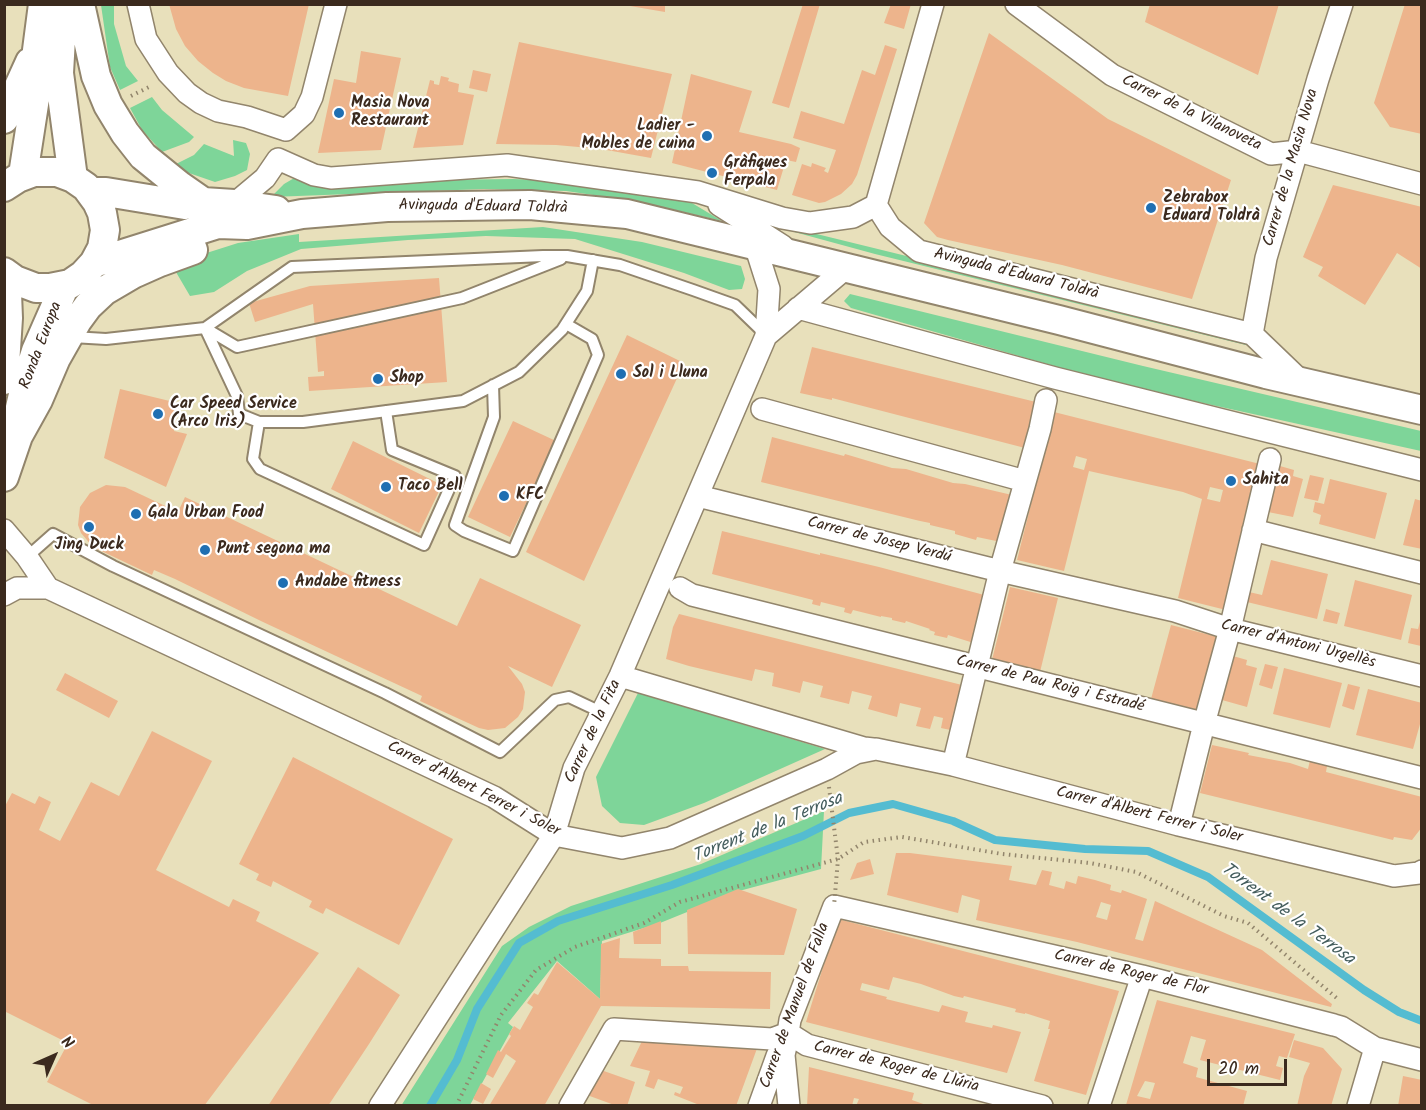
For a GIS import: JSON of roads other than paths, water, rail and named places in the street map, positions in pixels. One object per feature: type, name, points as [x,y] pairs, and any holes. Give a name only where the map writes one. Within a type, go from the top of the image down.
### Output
[{"type":"street","points":[[14,181],[39,72],[37,50],[44,4]]},
{"type":"street","points":[[7,274],[36,288],[64,285],[79,279],[94,263],[102,248],[105,230],[100,207],[82,185],[59,74],[63,4]]},
{"type":"street","points":[[80,4],[96,76],[108,105],[125,133],[143,156],[180,186],[203,202],[240,214]]},
{"type":"street","points":[[138,4],[146,39],[168,73],[187,93],[218,111],[247,117],[286,130]]},
{"type":"street","points":[[18,436],[68,337],[88,306],[104,291],[160,262],[232,235],[240,214],[278,159],[286,130],[304,114],[312,97],[336,4]]},
{"type":"street","points":[[876,205],[933,4]]},
{"type":"street","name":"Carrer de la Vilanoveta","points":[[1016,4],[1112,75],[1270,154],[1298,150],[1382,175],[1422,184]]},
{"type":"street","name":"Carrer de la Masia Nova","points":[[1252,334],[1266,258],[1342,4]]},
{"type":"street","points":[[4,119],[37,50]]},
{"type":"street","name":"Avinguda d'Eduard Toldrà","points":[[278,159],[314,175],[331,178],[507,165],[699,192],[782,218],[810,223],[853,217],[876,205],[890,227],[919,251],[1252,334],[1303,382]]},
{"type":"street","points":[[14,181],[45,171],[57,172],[82,185],[106,192],[186,204],[203,202]]},
{"type":"street","name":"Avinguda d'Eduard Toldrà","points":[[699,192],[802,258]]},
{"type":"street","name":"Avinguda d'Eduard Toldrà","points":[[240,214],[302,214],[387,207],[530,205],[627,214],[1422,410]]},
{"type":"street","points":[[94,263],[218,224],[240,214]]},
{"type":"street","name":"Carrer de la Fita","points":[[380,1106],[554,835],[574,768],[620,676],[766,336],[769,289],[755,245]]},
{"type":"street","name":"Carrer de la Fita","points":[[766,336],[846,268]]},
{"type":"street","name":"Ronda Europa","points":[[4,380],[8,318],[7,274]]},
{"type":"street","name":"Ronda Europa","points":[[4,477],[18,436],[19,412],[25,386],[36,351],[64,285]]},
{"type":"street","points":[[798,308],[1055,378],[1422,470]]},
{"type":"street","points":[[952,765],[1000,571],[1046,400]]},
{"type":"street","points":[[762,409],[1025,481]]},
{"type":"street","points":[[1179,825],[1230,629],[1270,459]]},
{"type":"street","name":"Carrer de Josep Verdú","points":[[698,496],[1061,585]]},
{"type":"street","points":[[4,530],[27,557],[48,588]]},
{"type":"street","points":[[1252,530],[1422,573]]},
{"type":"street","name":"Carrer d'Antoni Urgellès","points":[[1061,585],[1422,676]]},
{"type":"street","name":"Carrer d'Albert Ferrer i Soler","points":[[4,595],[17,588],[48,588],[494,798],[554,835],[622,848],[670,838],[827,769],[856,753],[876,749]]},
{"type":"street","name":"Carrer de Pau Roig i Estradé","points":[[680,588],[692,595],[1422,778]]},
{"type":"street","name":"Carrer d'Albert Ferrer i Soler","points":[[620,676],[864,748],[952,765],[1179,825],[1394,876],[1422,871]]},
{"type":"street","name":"Carrer de Roger de Flor","points":[[834,906],[1142,976],[1341,1027],[1374,1048],[1422,1060]]},
{"type":"street","name":"Carrer de Manuel de Falla","points":[[759,1106],[834,906]]},
{"type":"street","points":[[1100,1106],[1142,976]]},
{"type":"street","points":[[570,1106],[614,1029],[772,1039],[788,1033]]},
{"type":"street","points":[[788,1033],[784,1055],[789,1106]]},
{"type":"street","name":"Carrer de Roger de Llúria","points":[[788,1033],[807,1045],[1042,1106]]},
{"type":"street","points":[[1358,1106],[1374,1048]]},
{"type":"lane","points":[[68,337],[106,339],[205,328],[292,267],[567,256],[620,265],[735,305],[766,336]]},
{"type":"lane","points":[[205,328],[237,347],[462,298],[567,256]]},
{"type":"lane","points":[[205,328],[237,396],[239,414],[260,422],[303,422],[463,401],[519,372],[566,324],[587,291],[593,260]]},
{"type":"lane","points":[[493,385],[494,417],[455,525],[513,551],[598,355],[592,339],[566,324]]},
{"type":"lane","points":[[260,422],[254,459],[260,469],[424,545],[455,476],[392,450],[386,411]]},
{"type":"lane","points":[[27,557],[53,534],[113,566],[385,693],[500,752],[555,700],[569,697],[603,713]]},
{"type":"waterway","name":"Torrent de la Terrosa","points":[[430,1106],[457,1060],[477,1009],[519,943],[558,921],[672,885],[803,836],[849,813],[893,804],[953,821],[995,840],[1085,849],[1148,851],[1208,877],[1364,990],[1399,1012],[1422,1021]]},
{"type":"place","name":"Masia Nova Restaurant","points":[[339,113]]},
{"type":"place","name":"Ladier - Mobles de cuina","points":[[707,136]]},
{"type":"place","name":"Gràfiques Ferpala","points":[[712,173]]},
{"type":"place","name":"Zebrabox Eduard Toldrà","points":[[1151,208]]},
{"type":"place","name":"Sol i Lluna","points":[[621,374]]},
{"type":"place","name":"Shop","points":[[378,379]]},
{"type":"place","name":"Car Speed Service (Arco Iris)","points":[[158,414]]},
{"type":"place","name":"Sahita","points":[[1231,481]]},
{"type":"place","name":"Taco Bell","points":[[386,487]]},
{"type":"place","name":"KFC","points":[[504,496]]},
{"type":"place","name":"Gala Urban Food","points":[[136,514]]},
{"type":"place","name":"Jing Duck","points":[[89,527]]},
{"type":"place","name":"Punt segona ma","points":[[205,550]]},
{"type":"place","name":"Andabe fitness","points":[[283,583]]}]
